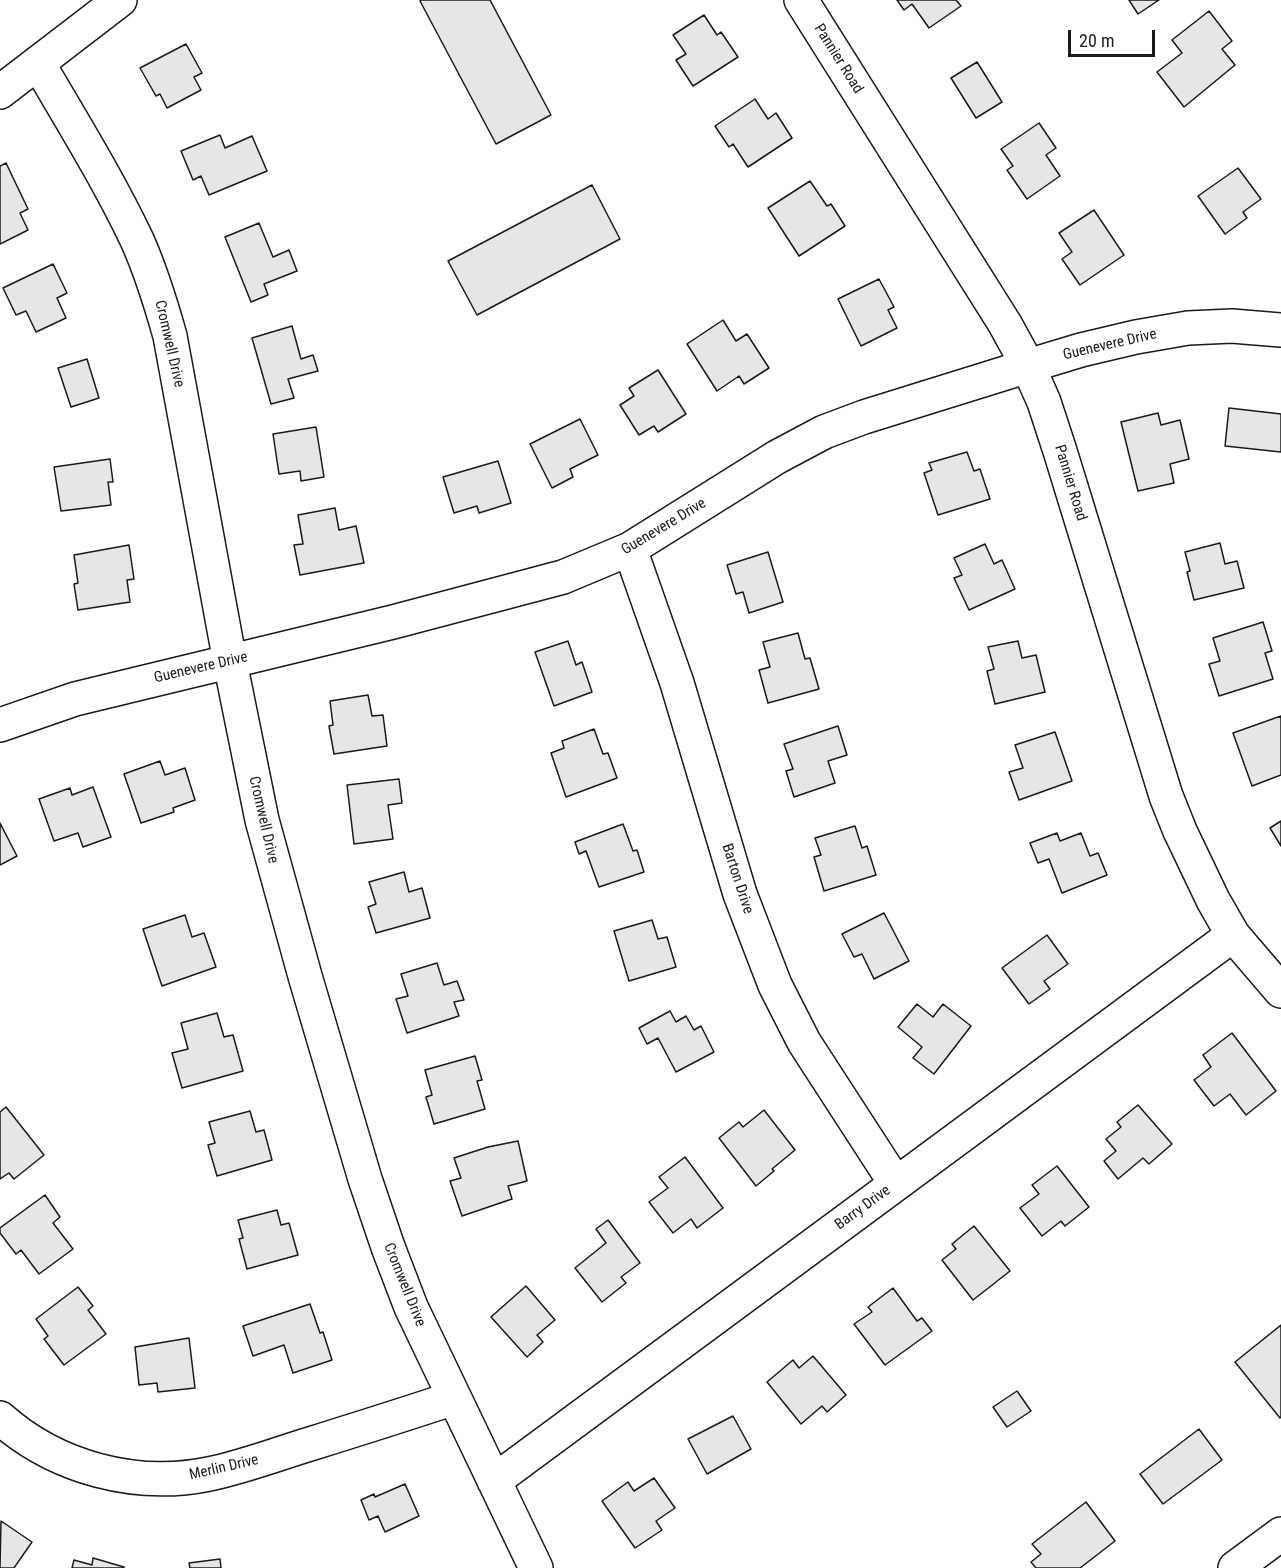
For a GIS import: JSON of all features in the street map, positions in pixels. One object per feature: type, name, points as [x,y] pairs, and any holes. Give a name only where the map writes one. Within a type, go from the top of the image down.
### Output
[{"type":"street","points":[[0,92],[120,0]]},
{"type":"street","name":"Pannier Road","points":[[801,0],[1005,324],[1028,366],[1044,402],[1060,451],[1166,795],[1197,866],[1233,935],[1281,991]]},
{"type":"street","name":"Cromwell Drive","points":[[38,63],[108,185],[137,241],[156,290],[170,336],[230,662],[262,820],[278,885],[365,1179],[411,1307],[536,1568]]},
{"type":"street","name":"Guenevere Drive","points":[[0,724],[75,699],[416,616],[553,580],[630,549],[777,458],[824,432],[864,417],[1028,366],[1092,347],[1188,328],[1232,326],[1281,330]]},
{"type":"street","name":"Barton Drive","points":[[630,549],[677,683],[741,894],[775,985],[804,1042],[896,1184]]},
{"type":"street","name":"Barry Drive","points":[[494,1481],[1233,935]]},
{"type":"street","name":"Merlin Drive","points":[[0,1418],[12,1429],[42,1448],[70,1461],[98,1471],[132,1478],[166,1479],[209,1474],[454,1398]]},
{"type":"street","points":[[1235,1568],[1281,1534]]},
{"type":"building","points":[[421,0],[490,0],[551,115],[496,144]]},
{"type":"building","points":[[897,0],[956,0],[961,6],[929,28],[912,4],[904,10]]},
{"type":"building","points":[[1129,0],[1159,0],[1138,14]]},
{"type":"building","points":[[1209,11],[1232,41],[1222,49],[1235,65],[1184,107],[1157,72],[1182,53],[1172,40]]},
{"type":"building","points":[[704,15],[717,35],[721,32],[738,57],[693,86],[676,60],[686,54],[673,35]]},
{"type":"building","points":[[186,44],[202,73],[194,77],[201,90],[167,108],[160,94],[156,96],[140,68]]},
{"type":"building","points":[[977,62],[1002,102],[976,118],[951,78]]},
{"type":"building","points":[[755,99],[768,119],[776,113],[792,138],[748,167],[733,144],[729,147],[715,126]]},
{"type":"building","points":[[1039,123],[1056,148],[1046,155],[1060,176],[1027,199],[1007,170],[1013,166],[1001,149]]},
{"type":"building","points":[[220,135],[225,148],[252,136],[267,171],[209,195],[201,176],[193,180],[181,151]]},
{"type":"building","points":[[6,163],[28,209],[20,213],[28,230],[0,244],[0,166]]},
{"type":"building","points":[[1238,168],[1261,199],[1243,212],[1247,218],[1225,234],[1198,196]]},
{"type":"building","points":[[810,181],[827,206],[831,204],[845,226],[799,256],[768,208]]},
{"type":"building","points":[[592,185],[620,239],[477,315],[448,261]]},
{"type":"building","points":[[1094,210],[1124,255],[1080,285],[1062,259],[1072,252],[1059,233]]},
{"type":"building","points":[[259,223],[273,257],[289,250],[297,271],[264,284],[268,295],[251,302],[225,237]]},
{"type":"building","points":[[53,264],[67,293],[57,298],[66,318],[36,332],[26,311],[16,315],[3,288]]},
{"type":"building","points":[[879,279],[894,307],[888,310],[897,328],[861,346],[838,299]]},
{"type":"building","points":[[723,320],[736,341],[747,334],[769,368],[744,384],[739,376],[717,391],[687,344]]},
{"type":"building","points":[[292,326],[301,359],[313,355],[318,371],[288,379],[294,398],[271,404],[252,338]]},
{"type":"building","points":[[87,359],[99,398],[71,407],[58,368]]},
{"type":"building","points":[[658,370],[686,414],[658,432],[654,426],[639,435],[620,405],[634,396],[629,388]]},
{"type":"building","points":[[1229,408],[1281,414],[1281,452],[1225,446]]},
{"type":"building","points":[[1158,413],[1161,425],[1180,420],[1189,459],[1170,464],[1174,483],[1138,491],[1121,422]]},
{"type":"building","points":[[580,419],[598,455],[570,469],[573,477],[552,488],[530,444]]},
{"type":"building","points":[[316,427],[324,477],[301,481],[300,471],[279,474],[273,434]]},
{"type":"building","points":[[967,452],[974,471],[980,469],[990,499],[938,515],[924,473],[932,470],[929,463]]},
{"type":"building","points":[[110,459],[113,482],[108,482],[111,505],[61,511],[54,467]]},
{"type":"building","points":[[498,461],[511,503],[479,513],[477,506],[454,513],[443,477]]},
{"type":"building","points":[[335,508],[339,530],[356,526],[364,563],[300,575],[294,545],[303,544],[298,515]]},
{"type":"building","points":[[1220,543],[1225,564],[1237,561],[1244,588],[1194,600],[1185,552]]},
{"type":"building","points":[[985,544],[994,564],[1002,560],[1015,589],[969,610],[954,578],[962,575],[954,558]]},
{"type":"building","points":[[129,545],[134,579],[127,580],[130,602],[78,610],[74,584],[78,583],[74,555]]},
{"type":"building","points":[[768,552],[783,602],[749,613],[743,592],[736,594],[727,565]]},
{"type":"building","points":[[1263,622],[1272,651],[1265,653],[1273,679],[1219,696],[1209,664],[1220,661],[1213,638]]},
{"type":"building","points":[[798,633],[805,659],[810,658],[819,689],[768,703],[759,670],[770,667],[763,642]]},
{"type":"building","points":[[568,641],[576,665],[582,662],[592,692],[554,706],[535,652]]},
{"type":"building","points":[[1018,641],[1022,658],[1036,655],[1045,692],[995,704],[987,671],[994,669],[988,647]]},
{"type":"building","points":[[368,695],[372,716],[383,715],[387,746],[334,754],[329,726],[333,725],[330,701]]},
{"type":"building","points":[[1281,716],[1281,775],[1252,786],[1233,733]]},
{"type":"building","points":[[838,726],[847,755],[828,761],[835,783],[794,797],[786,771],[793,769],[784,744]]},
{"type":"building","points":[[594,729],[603,754],[608,753],[617,778],[566,797],[551,753],[564,748],[562,741]]},
{"type":"building","points":[[1055,732],[1072,781],[1019,800],[1009,772],[1023,768],[1015,745]]},
{"type":"building","points":[[160,761],[165,775],[185,768],[195,800],[173,808],[174,812],[141,823],[124,774]]},
{"type":"building","points":[[399,779],[402,803],[388,805],[393,839],[354,844],[347,785]]},
{"type":"building","points":[[93,787],[111,837],[83,847],[78,833],[54,841],[39,799],[70,788],[72,795]]},
{"type":"building","points":[[1281,821],[1281,846],[1270,828]]},
{"type":"building","points":[[0,823],[17,856],[0,865]]},
{"type":"building","points":[[623,824],[633,851],[637,850],[644,872],[599,887],[586,851],[579,854],[575,842]]},
{"type":"building","points":[[855,826],[862,848],[867,846],[876,875],[824,891],[814,857],[821,855],[815,838]]},
{"type":"building","points":[[1057,833],[1060,841],[1081,833],[1090,856],[1098,853],[1107,875],[1062,893],[1049,859],[1038,863],[1030,843]]},
{"type":"building","points":[[404,872],[409,892],[422,888],[430,918],[376,933],[368,907],[376,904],[369,882]]},
{"type":"building","points":[[884,913],[909,961],[874,979],[862,954],[854,957],[842,934]]},
{"type":"building","points":[[185,915],[192,937],[204,933],[216,967],[162,986],[143,929]]},
{"type":"building","points":[[652,920],[658,939],[667,937],[676,967],[629,981],[614,931]]},
{"type":"building","points":[[1047,935],[1068,964],[1044,981],[1050,989],[1029,1004],[1002,968]]},
{"type":"building","points":[[437,963],[444,985],[457,981],[464,1000],[454,1002],[459,1016],[407,1033],[396,999],[408,996],[401,974]]},
{"type":"building","points":[[917,1004],[933,1017],[943,1004],[971,1026],[934,1074],[913,1058],[922,1047],[898,1027]]},
{"type":"building","points":[[670,1011],[676,1022],[686,1016],[694,1030],[701,1026],[714,1052],[676,1072],[658,1038],[647,1044],[639,1028]]},
{"type":"building","points":[[217,1013],[224,1037],[233,1035],[243,1071],[182,1088],[172,1053],[188,1049],[181,1023]]},
{"type":"building","points":[[1232,1033],[1276,1091],[1246,1115],[1230,1094],[1214,1106],[1194,1080],[1211,1067],[1203,1055]]},
{"type":"building","points":[[475,1056],[482,1080],[477,1081],[485,1109],[434,1124],[426,1097],[432,1095],[425,1070]]},
{"type":"building","points":[[1138,1105],[1172,1144],[1149,1164],[1143,1158],[1118,1179],[1104,1161],[1116,1151],[1106,1139],[1121,1127],[1117,1122]]},
{"type":"building","points":[[6,1107],[44,1155],[14,1179],[9,1173],[0,1179],[0,1112]]},
{"type":"building","points":[[764,1110],[795,1150],[756,1186],[719,1138],[739,1122],[743,1127]]},
{"type":"building","points":[[250,1111],[256,1132],[264,1130],[272,1160],[217,1176],[208,1145],[215,1143],[209,1122]]},
{"type":"building","points":[[518,1141],[527,1181],[508,1186],[512,1199],[462,1216],[450,1181],[461,1178],[454,1158],[488,1147]]},
{"type":"building","points":[[685,1157],[723,1208],[697,1228],[691,1219],[673,1233],[649,1202],[668,1188],[659,1177]]},
{"type":"building","points":[[1057,1166],[1089,1207],[1065,1226],[1061,1221],[1042,1236],[1020,1208],[1039,1194],[1032,1185]]},
{"type":"building","points":[[45,1195],[60,1217],[53,1223],[73,1249],[39,1274],[21,1250],[16,1254],[0,1233],[0,1228]]},
{"type":"building","points":[[277,1210],[281,1225],[289,1223],[298,1255],[247,1269],[239,1239],[243,1238],[238,1220]]},
{"type":"building","points":[[608,1220],[640,1263],[621,1277],[626,1283],[602,1302],[575,1268],[606,1243],[596,1229]]},
{"type":"building","points":[[974,1226],[1010,1271],[973,1300],[942,1260],[956,1249],[952,1244]]},
{"type":"building","points":[[526,1286],[555,1320],[537,1335],[543,1342],[527,1357],[491,1317]]},
{"type":"building","points":[[78,1287],[93,1306],[88,1310],[106,1334],[64,1365],[44,1339],[48,1336],[36,1319]]},
{"type":"building","points":[[893,1288],[917,1321],[922,1318],[932,1331],[885,1365],[854,1324],[872,1312],[868,1307]]},
{"type":"building","points":[[310,1304],[320,1333],[323,1332],[332,1360],[293,1373],[284,1345],[253,1356],[243,1326]]},
{"type":"building","points":[[1281,1325],[1281,1417],[1280,1418],[1235,1362]]},
{"type":"building","points":[[189,1338],[195,1388],[158,1392],[157,1383],[139,1385],[135,1347]]},
{"type":"building","points":[[813,1356],[846,1395],[827,1412],[822,1406],[801,1424],[767,1382],[793,1360],[799,1368]]},
{"type":"building","points":[[1017,1391],[1031,1411],[1007,1427],[993,1407]]},
{"type":"building","points":[[733,1416],[751,1449],[707,1474],[688,1439]]},
{"type":"building","points":[[1199,1429],[1222,1460],[1163,1504],[1140,1474]]},
{"type":"building","points":[[654,1478],[675,1508],[656,1521],[662,1530],[635,1548],[602,1501],[628,1482],[634,1491]]},
{"type":"building","points":[[405,1484],[419,1516],[385,1532],[378,1516],[369,1520],[361,1500],[374,1494],[375,1497]]},
{"type":"building","points":[[1086,1502],[1115,1541],[1080,1568],[1036,1568],[1031,1562],[1041,1554],[1032,1544]]},
{"type":"building","points":[[1,1521],[32,1542],[14,1568],[0,1568]]},
{"type":"building","points":[[93,1558],[124,1568],[72,1568],[74,1560],[92,1565]]},
{"type":"building","points":[[220,1559],[221,1568],[190,1568],[189,1563]]}]
